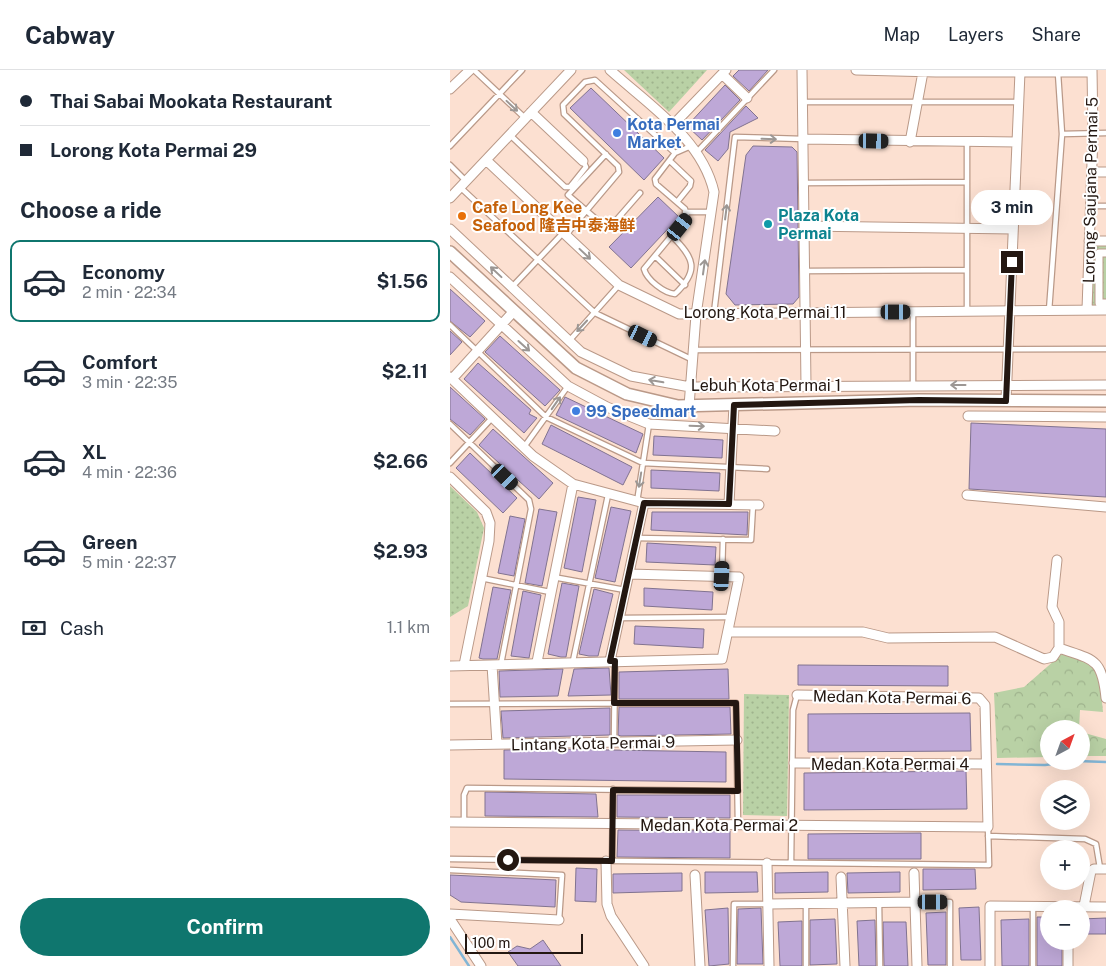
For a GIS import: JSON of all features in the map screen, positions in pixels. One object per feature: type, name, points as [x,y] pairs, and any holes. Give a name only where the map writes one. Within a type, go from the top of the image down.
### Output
[{"type":"street","points":[[450,89],[472,70]]},
{"type":"street","points":[[450,198],[571,70]]},
{"type":"street","points":[[610,70],[695,149],[710,175],[714,192],[696,315],[689,406]]},
{"type":"street","points":[[802,70],[806,385]]},
{"type":"street","points":[[856,70],[923,72],[1092,71]]},
{"type":"street","name":"Lorong Saujana Permai 5","points":[[1087,310],[1093,133],[1092,71]]},
{"type":"street","points":[[672,126],[724,72],[747,98]]},
{"type":"street","points":[[910,142],[923,72]]},
{"type":"street","points":[[1006,401],[1020,72]]},
{"type":"street","points":[[528,115],[583,161]]},
{"type":"street","points":[[803,140],[1017,142]]},
{"type":"street","name":"Lorong Kota Permai 11","points":[[486,160],[619,285],[679,314],[1106,310]]},
{"type":"street","points":[[1092,172],[1106,172]]},
{"type":"street","points":[[804,226],[1013,229]]},
{"type":"street","name":"Lebuh Kota Permai 1","points":[[450,229],[581,352],[631,376],[690,387],[1106,385]]},
{"type":"street","points":[[1089,241],[1106,241]]},
{"type":"street","name":"Lebuh Kota Permai 1","points":[[450,252],[576,368],[627,394],[678,406],[919,400],[1106,401]]},
{"type":"street","points":[[1106,253],[1099,253],[1099,302],[1106,302]]},
{"type":"street","points":[[450,277],[568,386],[607,407],[649,424],[775,431]]},
{"type":"street","points":[[514,311],[451,378],[524,448],[553,472],[573,484],[640,503],[756,505]]},
{"type":"street","points":[[729,504],[734,405]]},
{"type":"street","points":[[968,416],[1106,417]]},
{"type":"street","points":[[450,477],[486,512],[490,523],[464,665]]},
{"type":"street","points":[[537,662],[573,484]]},
{"type":"street","points":[[966,495],[1106,506]]},
{"type":"street","points":[[613,661],[619,618],[636,538],[640,503]]},
{"type":"street","points":[[728,632],[864,632],[888,638],[994,637],[1044,659],[1053,657],[1059,648],[1059,622],[1052,608],[1057,560]]},
{"type":"street","points":[[450,666],[537,662],[722,659],[739,577],[629,574]]},
{"type":"street","points":[[1059,648],[1089,658],[1096,664],[1103,672],[1106,698]]},
{"type":"street","points":[[496,664],[497,744]]},
{"type":"street","name":"Medan Kota Permai 6","points":[[797,695],[979,698],[984,705],[986,764]]},
{"type":"street","name":"Lintang Kota Permai 9","points":[[450,745],[737,740]]},
{"type":"street","name":"Medan Kota Permai 4","points":[[794,763],[986,764]]},
{"type":"street","points":[[986,764],[988,831]]},
{"type":"street","name":"Medan Kota Permai 2","points":[[450,822],[793,825],[988,831]]},
{"type":"street","points":[[609,861],[607,904],[611,916],[644,966]]},
{"type":"street","points":[[768,863],[769,966]]},
{"type":"street","points":[[1085,900],[1089,874],[1094,869],[1103,869]]},
{"type":"street","points":[[914,873],[917,966]]},
{"type":"street","points":[[694,876],[700,966]]},
{"type":"street","points":[[841,877],[845,966]]},
{"type":"street","points":[[769,904],[916,902]]},
{"type":"street","points":[[990,966],[990,906],[1040,906]]},
{"type":"street","points":[[1090,906],[1106,907]]},
{"type":"street","points":[[450,914],[559,920]]},
{"type":"street","points":[[450,919],[481,966]]},
{"type":"street","points":[[1068,950],[1068,966]]},
{"type":"lane","points":[[472,70],[499,94],[528,115]]},
{"type":"lane","points":[[450,146],[522,70]]},
{"type":"lane","points":[[672,236],[688,253],[691,260],[690,276],[685,285],[675,294],[668,294],[645,274],[644,269],[687,217],[677,202],[656,184],[655,179],[675,153],[695,149],[774,70]]},
{"type":"lane","points":[[1049,311],[1062,134],[1058,72]]},
{"type":"lane","points":[[512,287],[564,234],[619,172],[618,166],[564,114],[563,105],[585,82],[595,80],[675,153]]},
{"type":"lane","points":[[803,102],[1019,102]]},
{"type":"lane","points":[[1062,134],[1106,133]]},
{"type":"lane","points":[[510,135],[565,187],[570,187],[586,168],[583,161]]},
{"type":"lane","points":[[714,313],[736,138],[803,140]]},
{"type":"lane","points":[[967,141],[967,312]]},
{"type":"lane","points":[[606,154],[568,196],[603,225],[612,225],[640,193]]},
{"type":"lane","points":[[670,161],[691,181],[690,186],[677,202]]},
{"type":"lane","points":[[450,165],[463,184],[538,260],[595,313],[692,354],[806,351],[1106,349]]},
{"type":"lane","points":[[803,183],[967,182]]},
{"type":"lane","points":[[1091,206],[1106,206]]},
{"type":"lane","points":[[685,212],[711,212]]},
{"type":"lane","points":[[655,256],[685,285]]},
{"type":"lane","points":[[804,271],[967,270]]},
{"type":"lane","points":[[568,341],[619,285]]},
{"type":"lane","points":[[912,385],[913,312]]},
{"type":"lane","points":[[450,325],[546,417],[643,463],[767,469]]},
{"type":"lane","points":[[542,336],[552,325]]},
{"type":"lane","points":[[524,448],[568,386]]},
{"type":"lane","points":[[450,463],[492,418]]},
{"type":"lane","points":[[450,424],[529,500],[532,508],[496,664]]},
{"type":"lane","points":[[640,503],[643,463],[649,424]]},
{"type":"lane","points":[[573,662],[608,494]]},
{"type":"lane","points":[[636,538],[751,540],[756,505]]},
{"type":"lane","points":[[722,576],[724,539]]},
{"type":"lane","points":[[553,577],[625,590]]},
{"type":"lane","points":[[481,578],[550,592]]},
{"type":"lane","points":[[619,618],[731,618]]},
{"type":"lane","points":[[613,661],[614,742]]},
{"type":"lane","points":[[791,863],[794,763],[793,710],[797,695]]},
{"type":"lane","points":[[450,704],[495,702],[736,703],[738,826]]},
{"type":"lane","points":[[464,822],[464,795],[467,788],[738,791]]},
{"type":"lane","points":[[609,861],[613,790]]},
{"type":"lane","points":[[450,860],[989,865],[988,831],[1085,839],[1096,844],[1103,869]]},
{"type":"lane","points":[[450,870],[562,875],[562,911],[559,920]]},
{"type":"lane","points":[[878,902],[880,966]]},
{"type":"lane","points":[[916,902],[950,902],[950,966]]},
{"type":"lane","points":[[806,903],[806,966]]},
{"type":"lane","points":[[733,966],[734,904],[769,904]]},
{"type":"lane","points":[[1033,906],[1033,966]]},
{"type":"green space","points":[[624,70],[707,70],[669,112]]},
{"type":"green space","points":[[1086,245],[1106,245],[1106,306],[1088,306]]},
{"type":"green space","points":[[450,486],[477,512],[484,528],[468,606],[450,617]]},
{"type":"green space","points":[[1063,653],[1087,661],[1099,673],[1103,712],[1080,710],[1079,720],[1040,720],[1040,757],[997,758],[994,693],[1024,687]]},
{"type":"green space","points":[[744,694],[789,695],[787,816],[743,815]]},
{"type":"green space","points":[[1090,735],[1106,739],[1106,756],[1090,756]]},
{"type":"building","points":[[739,70],[768,70],[749,91],[733,76]]},
{"type":"building","points":[[725,85],[740,100],[702,140],[687,126]]},
{"type":"building","name":"Kota Permai Market","points":[[591,88],[664,158],[644,180],[570,108]]},
{"type":"building","points":[[746,106],[758,118],[730,132],[728,149],[718,161],[705,150]]},
{"type":"building","name":"Plaza Kota Permai","points":[[753,146],[792,147],[797,152],[799,297],[793,304],[735,305],[726,294],[746,155]]},
{"type":"building","name":"Kota Permai Market","points":[[658,197],[679,217],[631,268],[609,247]]},
{"type":"building","points":[[450,289],[485,321],[470,337],[450,321]]},
{"type":"building","points":[[450,331],[462,342],[450,355]]},
{"type":"building","points":[[500,336],[560,390],[545,406],[485,352]]},
{"type":"building","points":[[478,363],[531,410],[529,414],[537,418],[524,433],[464,379]]},
{"type":"building","points":[[450,387],[485,419],[470,435],[450,419]]},
{"type":"building","points":[[565,397],[643,434],[636,453],[556,415]]},
{"type":"building","points":[[971,423],[1106,429],[1106,497],[969,489]]},
{"type":"building","points":[[551,425],[632,467],[623,485],[542,444]]},
{"type":"building","points":[[493,429],[553,483],[539,499],[479,445]]},
{"type":"building","points":[[654,436],[723,440],[722,458],[653,455]]},
{"type":"building","points":[[470,453],[517,498],[503,513],[456,468]]},
{"type":"building","points":[[651,470],[720,473],[719,491],[651,488]]},
{"type":"building","points":[[578,497],[596,500],[582,572],[564,568]]},
{"type":"building","points":[[611,507],[631,511],[615,582],[595,578]]},
{"type":"building","points":[[539,509],[557,512],[542,586],[525,583]]},
{"type":"building","points":[[652,512],[748,512],[747,535],[651,530]]},
{"type":"building","points":[[510,516],[525,519],[514,576],[498,573]]},
{"type":"building","points":[[647,543],[716,547],[715,565],[646,562]]},
{"type":"building","points":[[562,583],[579,586],[566,657],[548,654]]},
{"type":"building","points":[[493,587],[511,590],[497,659],[483,659],[479,658]]},
{"type":"building","points":[[644,588],[713,592],[712,610],[644,606]]},
{"type":"building","points":[[594,589],[613,594],[598,656],[589,656],[579,654]]},
{"type":"building","points":[[523,591],[541,595],[529,658],[511,656]]},
{"type":"building","points":[[635,626],[704,629],[703,648],[634,644]]},
{"type":"building","points":[[798,665],[948,666],[948,686],[798,685]]},
{"type":"building","points":[[609,668],[611,695],[568,696],[574,669]]},
{"type":"building","points":[[563,669],[558,696],[500,697],[499,671]]},
{"type":"building","points":[[728,669],[729,699],[619,699],[619,672]]},
{"type":"building","points":[[619,707],[730,707],[731,734],[621,736],[618,735]]},
{"type":"building","points":[[610,708],[610,735],[503,738],[501,711]]},
{"type":"building","points":[[970,713],[971,751],[808,752],[808,714]]},
{"type":"building","points":[[504,750],[726,752],[726,782],[504,779]]},
{"type":"building","points":[[966,771],[967,809],[804,810],[804,773]]},
{"type":"building","points":[[485,792],[596,794],[598,817],[485,816]]},
{"type":"building","points":[[617,795],[730,795],[730,818],[617,817]]},
{"type":"building","points":[[618,830],[730,831],[730,858],[617,857]]},
{"type":"building","points":[[921,833],[921,859],[808,859],[808,834]]},
{"type":"building","points":[[576,868],[597,869],[596,902],[575,901]]},
{"type":"building","points":[[923,869],[975,869],[976,889],[923,890]]},
{"type":"building","points":[[705,872],[757,872],[758,892],[705,893]]},
{"type":"building","points":[[828,872],[828,892],[775,893],[775,873]]},
{"type":"building","points":[[900,872],[900,892],[848,893],[847,873]]},
{"type":"building","points":[[682,873],[682,891],[613,893],[613,874]]},
{"type":"building","points":[[450,875],[556,880],[555,907],[461,902],[450,895]]},
{"type":"building","points":[[979,907],[981,960],[961,960],[959,908]]},
{"type":"building","points":[[728,908],[729,964],[709,966],[705,910]]},
{"type":"building","points":[[761,908],[763,964],[737,964],[738,909]]},
{"type":"building","points":[[946,912],[946,965],[928,965],[926,913]]},
{"type":"building","points":[[1037,917],[1040,917],[1040,950],[1062,950],[1062,966],[1037,966]]},
{"type":"building","points":[[1106,918],[1106,934],[1090,934],[1090,919]]},
{"type":"building","points":[[835,919],[837,964],[810,965],[810,920]]},
{"type":"building","points":[[1029,919],[1029,966],[1002,966],[1001,920]]},
{"type":"building","points":[[875,920],[876,966],[859,966],[857,921]]},
{"type":"building","points":[[802,921],[802,966],[780,966],[778,922]]},
{"type":"building","points":[[883,922],[906,922],[908,966],[884,966]]},
{"type":"building","points":[[543,940],[561,966],[518,966],[508,952],[517,946],[530,949]]},
{"type":"waterway","points":[[997,764],[1045,765],[1077,761],[1106,762]]},
{"type":"waterway","points":[[450,937],[469,966]]},
{"type":"place","name":"Kota Permai Market","points":[[617,133]]},
{"type":"place","name":"Cafe Long Kee Seafood 隆吉中泰海鲜","points":[[462,216]]},
{"type":"place","name":"Plaza Kota Permai","points":[[768,224]]},
{"type":"place","name":"99 Speedmart","points":[[576,411]]},
{"type":"route","points":[[508,860],[612,861],[613,790],[738,791],[736,703],[614,703],[615,661],[610,661],[644,503],[729,504],[734,405],[919,400],[1006,401],[1012,262]]}]
